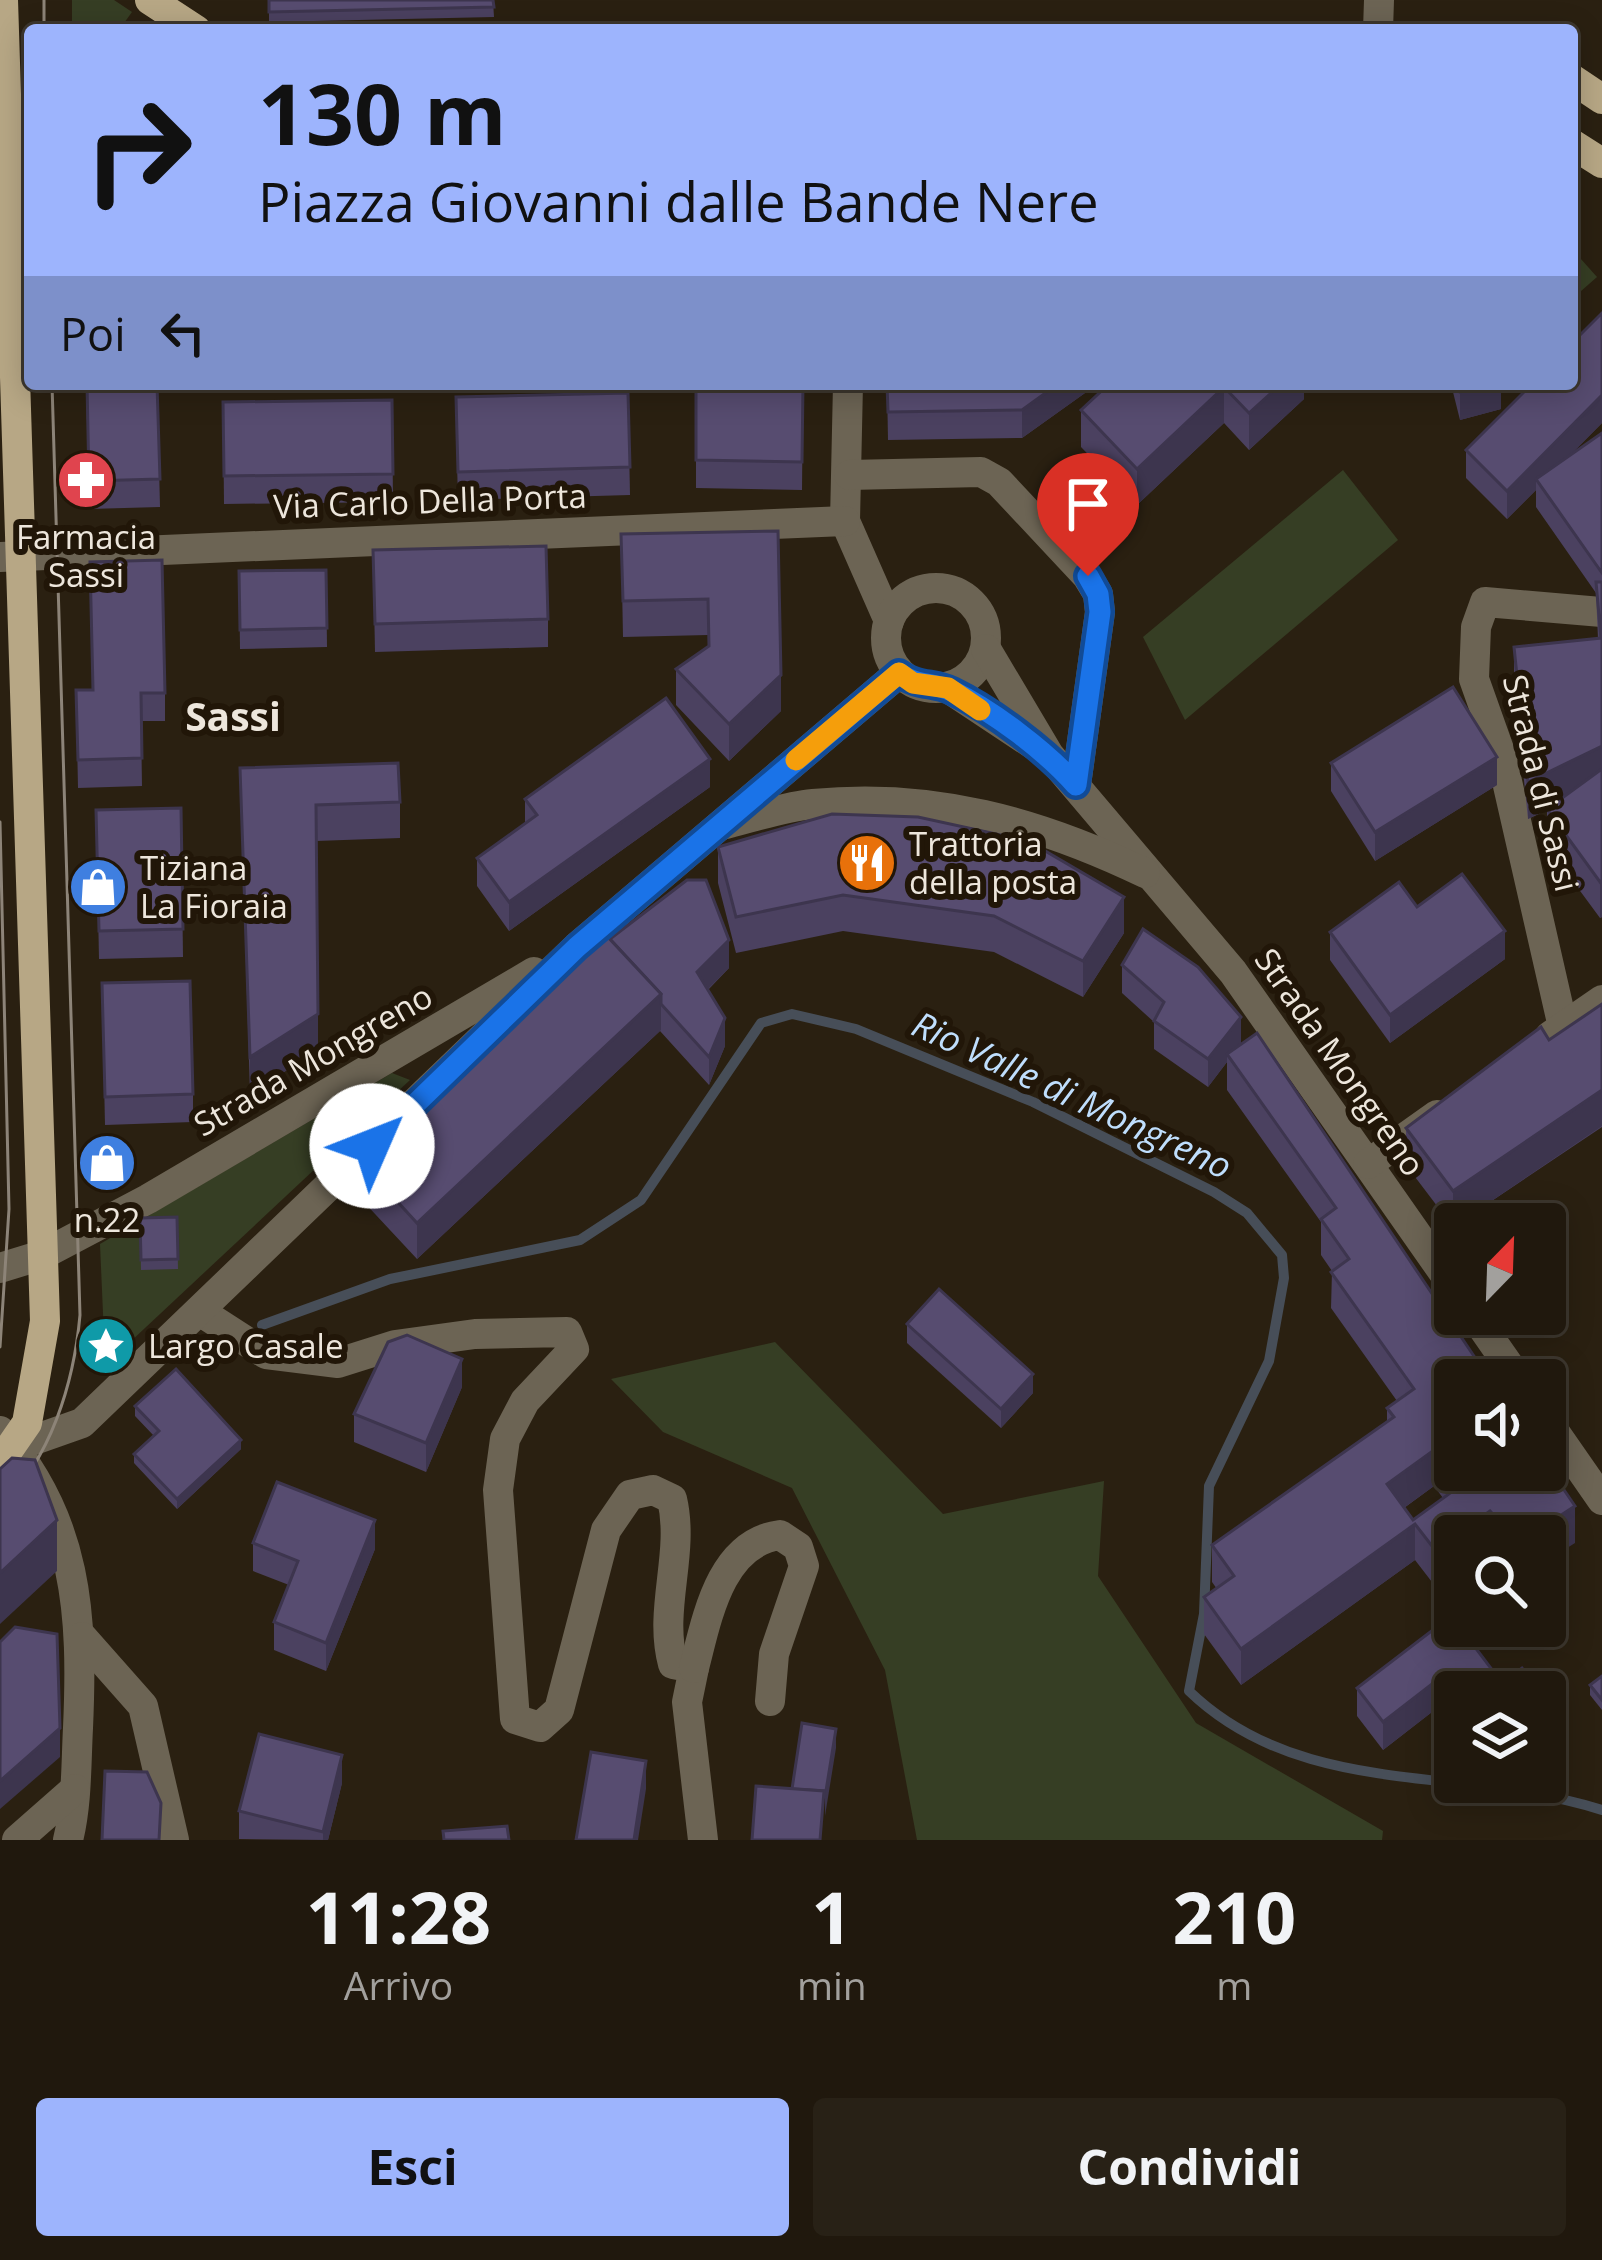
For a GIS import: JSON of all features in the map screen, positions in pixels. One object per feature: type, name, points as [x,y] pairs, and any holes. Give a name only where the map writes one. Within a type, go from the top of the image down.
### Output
[{"type":"main road","points":[[3,0],[16,69],[21,303],[9,555],[45,1321],[38,1384],[5,1446]]},
{"type":"main road","points":[[149,0],[182,16]]},
{"type":"street","points":[[848,390],[849,532],[889,621],[889,657],[913,683],[948,688],[1049,754]]},
{"type":"street","points":[[849,475],[981,472],[999,482],[1088,576],[1098,594],[1100,612],[1076,785]]},
{"type":"street","name":"Via Carlo Della Porta","points":[[9,555],[849,532]]},
{"type":"street","points":[[849,532],[920,591]]},
{"type":"street","points":[[889,621],[906,597],[920,591],[937,588],[970,600],[987,631],[986,649],[973,674],[948,688]]},
{"type":"street","name":"Strada di Sassi","points":[[1563,1028],[1501,754],[1474,680],[1476,627],[1485,602],[1602,612]]},
{"type":"street","points":[[986,649],[1049,754]]},
{"type":"street","name":"Strada Mongreno","points":[[201,1312],[577,947],[899,673]]},
{"type":"street","name":"Strada Mongreno","points":[[1049,754],[1161,881],[1434,1258]]},
{"type":"street","name":"Strada Mongreno","points":[[716,827],[809,804],[896,801],[1065,834],[1161,881]]},
{"type":"street","name":"Strada Mongreno","points":[[42,1255],[148,1199],[577,947]]},
{"type":"street","points":[[1524,1054],[1602,1000]]},
{"type":"street","points":[[1368,1164],[1466,1096]]},
{"type":"street","points":[[0,1268],[42,1255]]},
{"type":"street","points":[[68,1840],[82,1636],[73,1575],[49,1501],[5,1446],[82,1423],[201,1312],[266,1354],[338,1363],[395,1345],[475,1334],[567,1331],[574,1348],[525,1401],[505,1439],[498,1490],[515,1719],[540,1727],[559,1710],[605,1530],[630,1495],[653,1490],[672,1499],[678,1524],[665,1634],[673,1664],[694,1668]]},
{"type":"street","points":[[1566,1448],[1602,1500]]},
{"type":"street","points":[[703,1840],[687,1702],[694,1668],[730,1564],[759,1538],[780,1535],[797,1547],[804,1566],[773,1654],[770,1701]]},
{"type":"street","points":[[82,1636],[143,1706],[174,1840]]},
{"type":"street","points":[[17,1840],[75,1790]]},
{"type":"green space","points":[[72,0],[114,0],[132,12],[123,24],[72,24]]},
{"type":"green space","points":[[1578,256],[1597,277],[1578,294]]},
{"type":"green space","points":[[1343,470],[1398,540],[1185,720],[1143,637]]},
{"type":"green space","points":[[392,1073],[410,1080],[129,1343],[104,1336],[100,1244]]},
{"type":"green space","points":[[775,1342],[943,1514],[1104,1481],[1098,1576],[1196,1723],[1383,1831],[1382,1840],[917,1840],[885,1670],[792,1488],[663,1432],[611,1379]]},
{"type":"building","points":[[269,0],[493,0],[494,7],[269,12]]},
{"type":"building","points":[[1602,313],[1602,395],[1507,491],[1466,450],[1526,390],[1578,390],[1578,337]]},
{"type":"building","points":[[87,390],[157,390],[160,479],[89,481]]},
{"type":"building","points":[[696,390],[803,390],[802,462],[696,460]]},
{"type":"building","points":[[887,390],[1050,390],[1022,410],[888,412]]},
{"type":"building","points":[[1103,390],[1221,390],[1137,469],[1081,410]]},
{"type":"building","points":[[1227,390],[1274,390],[1249,413]]},
{"type":"building","points":[[628,393],[630,467],[458,472],[456,397]]},
{"type":"building","points":[[392,400],[393,474],[224,476],[223,402]]},
{"type":"building","points":[[1602,433],[1602,573],[1536,479]]},
{"type":"building","points":[[778,531],[781,675],[729,724],[676,669],[709,646],[708,599],[623,601],[621,534]]},
{"type":"building","points":[[546,546],[548,619],[375,624],[373,550]]},
{"type":"building","points":[[162,560],[165,693],[141,693],[142,758],[78,760],[76,690],[93,690],[90,562]]},
{"type":"building","points":[[326,570],[327,628],[240,630],[239,571]]},
{"type":"building","points":[[1596,582],[1602,582],[1602,746],[1528,782],[1514,647],[1601,638]]},
{"type":"building","points":[[1453,687],[1497,757],[1375,832],[1331,763]]},
{"type":"building","points":[[666,698],[710,759],[509,902],[477,858],[537,815],[525,799]]},
{"type":"building","points":[[398,763],[400,802],[316,805],[318,1014],[250,1057],[240,768]]},
{"type":"building","points":[[1602,769],[1602,880],[1600,882],[1547,809]]},
{"type":"building","points":[[181,808],[183,929],[99,931],[96,810]]},
{"type":"building","points":[[832,814],[918,817],[1028,841],[1124,897],[1083,961],[994,916],[843,895],[736,917],[718,847]]},
{"type":"building","points":[[1462,874],[1505,931],[1390,1015],[1330,932],[1399,882],[1417,907]]},
{"type":"building","points":[[687,880],[706,880],[729,940],[697,972],[725,1018],[709,1057],[661,1004],[661,994],[610,939]]},
{"type":"building","points":[[1143,929],[1198,967],[1241,1017],[1208,1059],[1154,1021],[1164,1002],[1122,965]]},
{"type":"building","points":[[605,934],[661,994],[417,1223],[362,1163]]},
{"type":"building","points":[[190,981],[193,1094],[105,1097],[102,983]]},
{"type":"building","points":[[1602,1004],[1602,1090],[1453,1191],[1406,1128],[1541,1027],[1549,1040]]},
{"type":"building","points":[[1257,1033],[1434,1297],[1434,1335],[1460,1335],[1476,1359],[1434,1359],[1434,1450],[1387,1484],[1413,1520],[1453,1491],[1565,1491],[1575,1506],[1561,1515],[1494,1515],[1490,1511],[1434,1515],[1434,1549],[1415,1524],[1241,1649],[1204,1597],[1234,1576],[1212,1545],[1394,1417],[1387,1408],[1414,1389],[1331,1272],[1349,1259],[1321,1219],[1336,1208],[1227,1054]]},
{"type":"building","points":[[177,1217],[178,1259],[141,1260],[140,1218]]},
{"type":"building","points":[[939,1289],[1033,1374],[1001,1409],[907,1324]]},
{"type":"building","points":[[407,1335],[462,1359],[426,1443],[354,1414],[388,1342]]},
{"type":"building","points":[[176,1369],[241,1440],[177,1499],[134,1454],[159,1431],[135,1406]]},
{"type":"building","points":[[12,1458],[35,1460],[57,1520],[0,1573],[0,1469]]},
{"type":"building","points":[[277,1482],[375,1520],[326,1643],[274,1622],[298,1561],[253,1543]]},
{"type":"building","points":[[15,1627],[57,1634],[60,1728],[0,1781],[0,1642]]},
{"type":"building","points":[[1434,1629],[1434,1647],[1475,1647],[1493,1671],[1434,1671],[1434,1682],[1383,1722],[1357,1688]]},
{"type":"building","points":[[1602,1676],[1602,1700],[1590,1685]]},
{"type":"building","points":[[802,1723],[836,1729],[825,1797],[824,1791],[792,1789]]},
{"type":"building","points":[[259,1734],[342,1755],[323,1832],[239,1811]]},
{"type":"building","points":[[591,1752],[646,1761],[634,1840],[576,1840]]},
{"type":"building","points":[[105,1771],[147,1772],[161,1803],[159,1840],[102,1840]]},
{"type":"building","points":[[756,1786],[824,1791],[820,1840],[752,1840]]},
{"type":"building","points":[[507,1826],[509,1840],[444,1840],[443,1831]]},
{"type":"waterway","name":"Rio Valle di Mongreno","points":[[262,1325],[390,1279],[580,1240],[641,1200],[761,1023],[792,1014],[856,1029],[1033,1102],[1214,1192],[1247,1213],[1282,1255],[1284,1278],[1269,1361],[1209,1486],[1204,1614],[1189,1691],[1233,1726],[1282,1749],[1333,1765],[1549,1796],[1602,1810]]},
{"type":"tram line","points":[[44,0],[44,24]]},
{"type":"tram line","points":[[0,1506],[33,1466],[57,1418],[80,1315],[52,390]]},
{"type":"tram line","points":[[0,822],[9,1209],[0,1347]]},
{"type":"slow traffic","points":[[796,760],[899,673],[913,683],[948,688],[980,710]]},
{"type":"place","name":"Farmacia Sassi","points":[[86,480]]},
{"type":"place","name":"Trattoria della posta","points":[[867,863]]},
{"type":"place","name":"Tiziana La Fioraia","points":[[98,887]]},
{"type":"place","name":"n.22","points":[[107,1163]]},
{"type":"place","name":"Largo Casale","points":[[106,1346]]},
{"type":"district","name":"Sassi","points":[[233,717]]},
{"type":"route","points":[[372,1146],[577,947],[899,673],[913,683],[948,688],[1049,754],[1076,785],[1100,612],[1098,594],[1088,576]]}]
